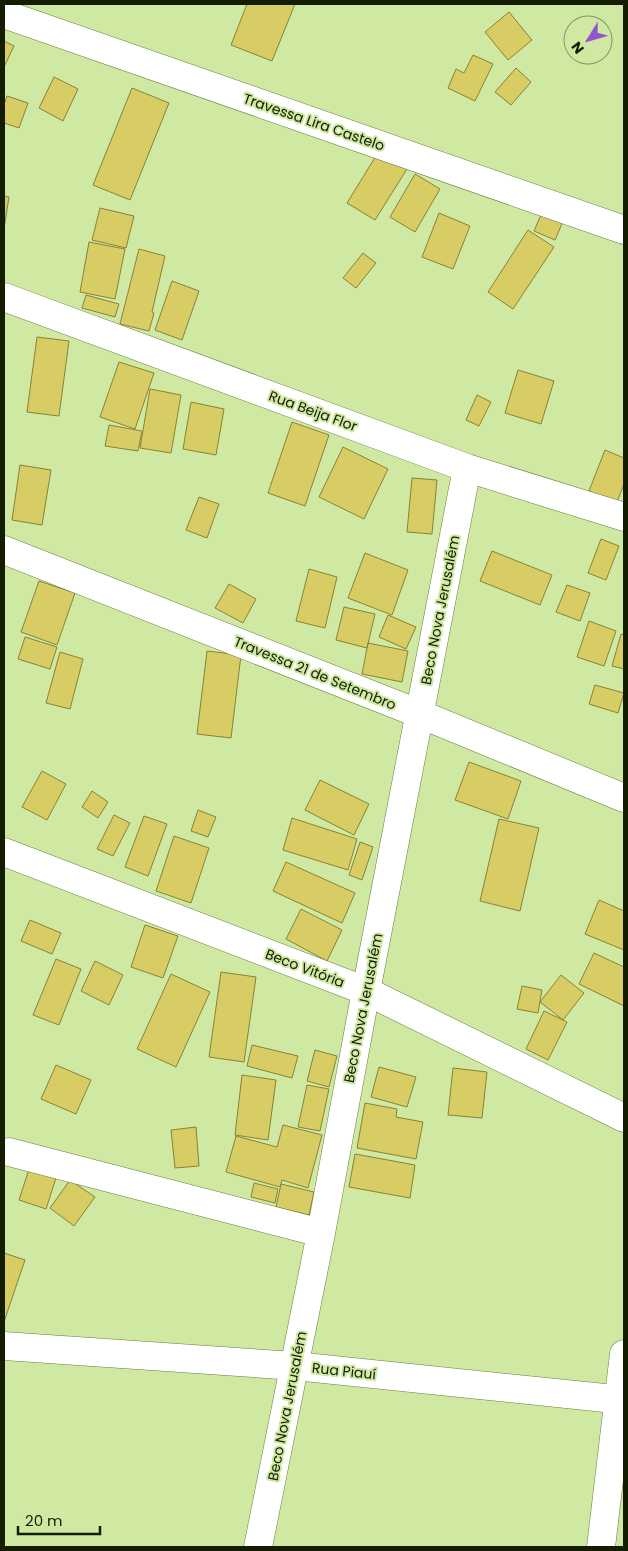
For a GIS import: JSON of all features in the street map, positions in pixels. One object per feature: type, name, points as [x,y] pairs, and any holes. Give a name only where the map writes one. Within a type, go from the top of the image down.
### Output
[{"type":"street","name":"Travessa Lira Castelo","points":[[4,14],[624,230]]},
{"type":"street","name":"Rua Beija Flor","points":[[4,297],[467,468],[624,517]]},
{"type":"street","name":"Beco Nova Jerusalém","points":[[258,1547],[321,1233],[467,468]]},
{"type":"street","name":"Travessa 21 de Setembro","points":[[4,550],[420,714],[624,798]]},
{"type":"street","name":"Beco Vitória","points":[[4,852],[366,991],[624,1118]]},
{"type":"street","points":[[9,1152],[321,1233]]},
{"type":"street","name":"Rua Piauí","points":[[4,1346],[295,1366],[621,1400]]},
{"type":"street","points":[[601,1547],[621,1400],[624,1354]]},
{"type":"building","points":[[247,4],[295,4],[272,61],[231,45]]},
{"type":"building","points":[[509,12],[532,40],[508,60],[485,32]]},
{"type":"building","points":[[4,41],[14,46],[4,67]]},
{"type":"building","points":[[473,55],[493,64],[475,101],[448,88],[456,69],[464,73]]},
{"type":"building","points":[[516,68],[531,82],[511,105],[495,92]]},
{"type":"building","points":[[54,77],[78,89],[63,121],[39,108]]},
{"type":"building","points":[[132,88],[169,103],[130,200],[93,185]]},
{"type":"building","points":[[7,96],[28,103],[19,128],[4,123],[4,105]]},
{"type":"building","points":[[379,151],[407,169],[375,220],[347,203]]},
{"type":"building","points":[[415,174],[440,189],[415,232],[390,217]]},
{"type":"building","points":[[4,196],[9,197],[4,229]]},
{"type":"building","points":[[100,208],[134,216],[126,248],[92,240]]},
{"type":"building","points":[[543,210],[564,219],[555,240],[534,231]]},
{"type":"building","points":[[439,213],[470,226],[453,269],[422,257]]},
{"type":"building","points":[[528,230],[554,247],[513,309],[488,292]]},
{"type":"building","points":[[89,242],[125,249],[115,299],[80,292]]},
{"type":"building","points":[[139,249],[165,256],[149,331],[120,324]]},
{"type":"building","points":[[363,253],[376,263],[356,288],[343,278]]},
{"type":"building","points":[[172,281],[199,291],[182,340],[155,330]]},
{"type":"building","points":[[86,295],[119,304],[115,317],[82,308]]},
{"type":"building","points":[[37,337],[69,341],[59,416],[27,412]]},
{"type":"building","points":[[119,362],[154,373],[135,429],[100,417]]},
{"type":"building","points":[[518,370],[554,381],[541,424],[505,413]]},
{"type":"building","points":[[150,389],[181,395],[171,453],[140,448]]},
{"type":"building","points":[[477,395],[491,402],[479,426],[466,420]]},
{"type":"building","points":[[191,402],[224,409],[216,455],[183,449]]},
{"type":"building","points":[[292,422],[329,435],[305,506],[268,493]]},
{"type":"building","points":[[109,425],[142,431],[138,451],[105,446]]},
{"type":"building","points":[[343,447],[388,469],[364,519],[319,497]]},
{"type":"building","points":[[605,450],[624,458],[624,484],[617,502],[589,491]]},
{"type":"building","points":[[20,465],[51,470],[42,525],[12,520]]},
{"type":"building","points":[[412,478],[437,480],[432,534],[407,532]]},
{"type":"building","points":[[199,497],[219,504],[207,538],[186,530]]},
{"type":"building","points":[[601,539],[619,546],[606,580],[588,573]]},
{"type":"building","points":[[492,551],[552,575],[540,605],[480,581]]},
{"type":"building","points":[[365,553],[408,570],[392,615],[348,598]]},
{"type":"building","points":[[309,569],[337,577],[325,628],[296,621]]},
{"type":"building","points":[[39,581],[75,593],[57,645],[21,632]]},
{"type":"building","points":[[229,584],[256,599],[243,623],[215,608]]},
{"type":"building","points":[[567,585],[590,593],[580,621],[556,612]]},
{"type":"building","points":[[344,607],[375,614],[367,648],[336,640]]},
{"type":"building","points":[[388,615],[416,627],[406,649],[379,637]]},
{"type":"building","points":[[589,621],[616,631],[604,666],[577,657]]},
{"type":"building","points":[[621,634],[624,635],[624,669],[612,666]]},
{"type":"building","points":[[25,637],[57,647],[50,669],[18,659]]},
{"type":"building","points":[[368,643],[408,651],[402,682],[362,674]]},
{"type":"building","points":[[207,651],[241,655],[231,738],[197,734]]},
{"type":"building","points":[[60,652],[83,659],[70,709],[46,703]]},
{"type":"building","points":[[595,685],[624,693],[618,713],[589,704]]},
{"type":"building","points":[[469,762],[521,781],[508,819],[455,800]]},
{"type":"building","points":[[42,771],[66,784],[47,820],[22,807]]},
{"type":"building","points":[[320,780],[369,804],[354,835],[305,810]]},
{"type":"building","points":[[92,791],[108,802],[98,818],[82,807]]},
{"type":"building","points":[[198,810],[216,817],[208,837],[191,831]]},
{"type":"building","points":[[114,815],[130,823],[113,856],[97,849]]},
{"type":"building","points":[[144,816],[167,824],[148,876],[125,867]]},
{"type":"building","points":[[292,818],[357,839],[348,870],[283,850]]},
{"type":"building","points":[[499,819],[539,828],[520,911],[480,901]]},
{"type":"building","points":[[174,836],[209,848],[191,903],[156,891]]},
{"type":"building","points":[[360,842],[373,847],[362,880],[349,875]]},
{"type":"building","points":[[286,862],[355,893],[342,923],[273,891]]},
{"type":"building","points":[[599,900],[624,911],[624,950],[585,934]]},
{"type":"building","points":[[301,909],[342,930],[327,961],[286,939]]},
{"type":"building","points":[[30,920],[61,933],[52,954],[21,941]]},
{"type":"building","points":[[145,925],[178,936],[163,978],[131,967]]},
{"type":"building","points":[[594,953],[624,967],[624,1006],[579,984]]},
{"type":"building","points":[[56,959],[81,969],[59,1025],[33,1015]]},
{"type":"building","points":[[95,961],[123,975],[109,1005],[81,991]]},
{"type":"building","points":[[221,972],[256,977],[244,1062],[209,1057]]},
{"type":"building","points":[[171,974],[210,992],[176,1067],[137,1049]]},
{"type":"building","points":[[561,975],[584,993],[563,1020],[540,1002]]},
{"type":"building","points":[[522,986],[542,990],[538,1013],[517,1009]]},
{"type":"building","points":[[544,1011],[567,1022],[548,1060],[526,1049]]},
{"type":"building","points":[[252,1045],[298,1056],[292,1078],[247,1066]]},
{"type":"building","points":[[315,1050],[337,1056],[329,1087],[307,1081]]},
{"type":"building","points":[[56,1065],[91,1080],[76,1114],[41,1099]]},
{"type":"building","points":[[379,1067],[416,1077],[407,1107],[371,1097]]},
{"type":"building","points":[[453,1068],[487,1072],[482,1118],[448,1115]]},
{"type":"building","points":[[242,1075],[276,1080],[268,1140],[235,1135]]},
{"type":"building","points":[[307,1085],[329,1089],[320,1131],[298,1127]]},
{"type":"building","points":[[365,1103],[397,1109],[396,1117],[423,1122],[416,1159],[357,1148]]},
{"type":"building","points":[[283,1125],[322,1135],[308,1188],[282,1180],[280,1187],[226,1172],[236,1136],[277,1147]]},
{"type":"building","points":[[196,1127],[199,1166],[175,1168],[171,1130]]},
{"type":"building","points":[[355,1154],[415,1165],[410,1198],[349,1187]]},
{"type":"building","points":[[29,1169],[56,1178],[46,1209],[19,1200]]},
{"type":"building","points":[[70,1180],[95,1197],[74,1226],[50,1208]]},
{"type":"building","points":[[254,1183],[278,1189],[275,1203],[251,1197]]},
{"type":"building","points":[[281,1184],[314,1192],[309,1215],[276,1207]]},
{"type":"building","points":[[4,1253],[25,1260],[4,1322]]}]
